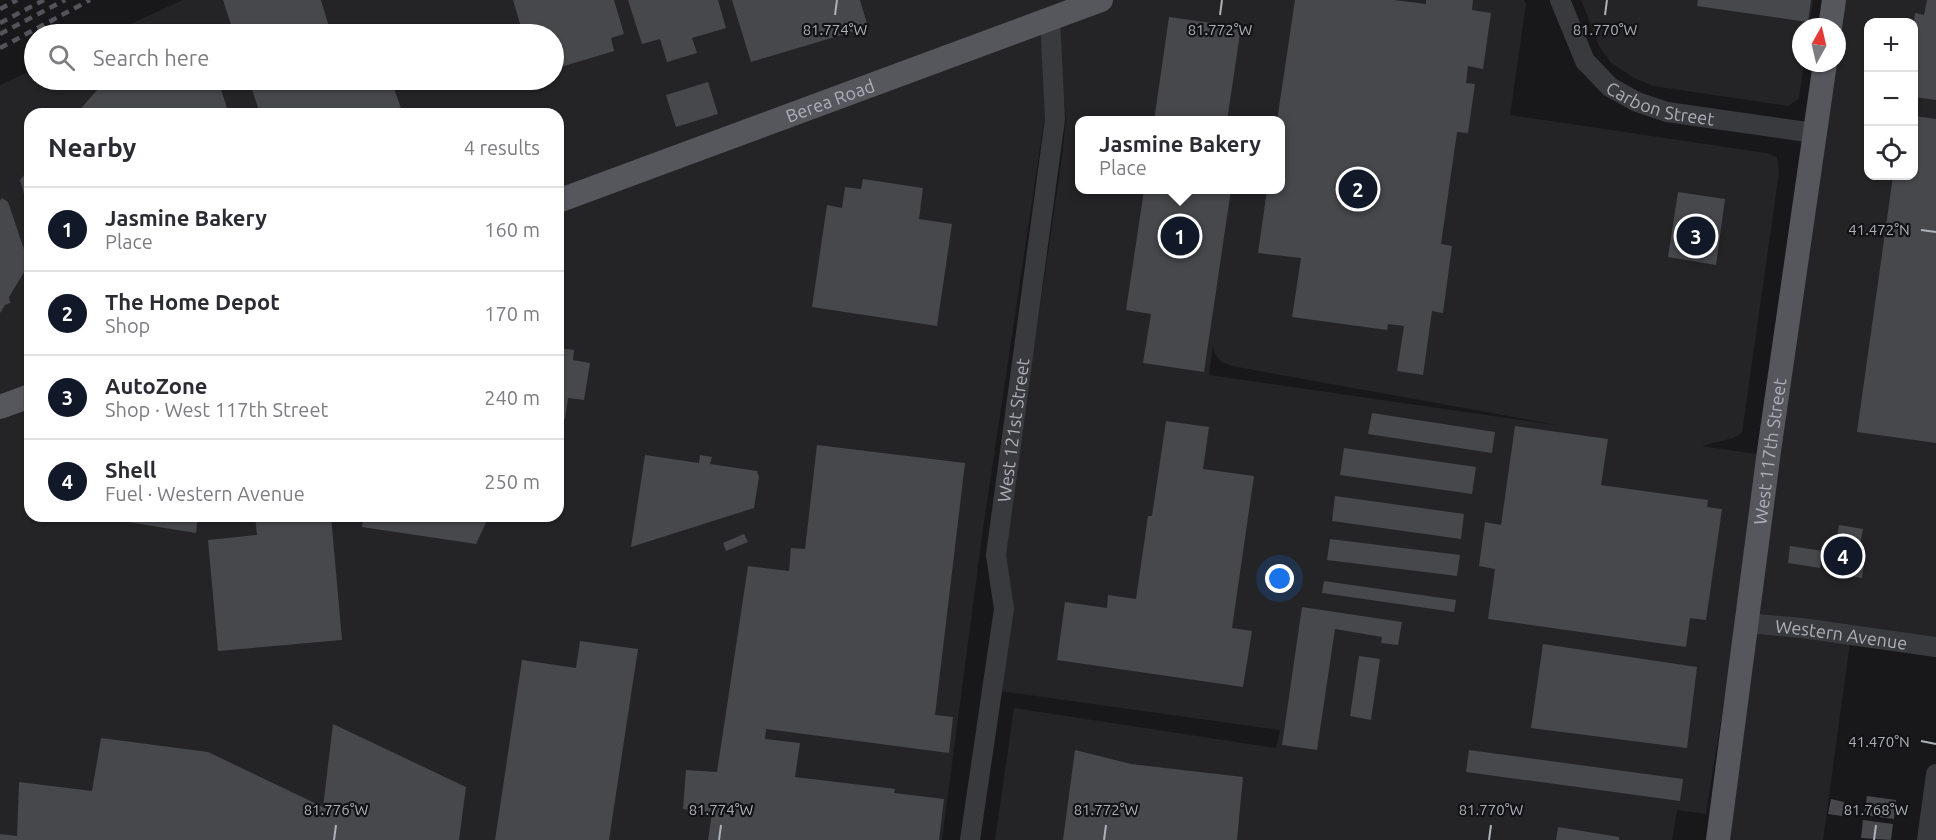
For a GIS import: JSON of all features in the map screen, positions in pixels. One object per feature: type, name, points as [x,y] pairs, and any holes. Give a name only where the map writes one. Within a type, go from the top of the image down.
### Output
[{"type":"main road","name":"Berea Road","points":[[564,199],[1101,0]]},
{"type":"main road","points":[[1831,18],[1834,0]]},
{"type":"main road","name":"West 117th Street","points":[[1718,840],[1746,623],[1824,72]]},
{"type":"main road","points":[[0,407],[24,398]]},
{"type":"street","name":"Carbon Street","points":[[1560,0],[1585,62],[1610,87],[1637,102],[1667,112],[1814,133]]},
{"type":"street","name":"West 121st Street","points":[[970,840],[1004,609],[996,555],[1055,119],[1050,18]]},
{"type":"street","name":"Western Avenue","points":[[1746,623],[1802,628],[1936,647]]},
{"type":"street","points":[[1927,840],[1936,774]]},
{"type":"shaded area","points":[[183,0],[1524,0],[1526,4],[1510,115],[1766,153],[1777,157],[1779,173],[1742,433],[1733,438],[1702,446],[1763,455],[1706,814],[1677,810],[1672,840],[995,840],[1014,708],[1276,748],[1280,730],[999,691],[1004,552],[1066,117],[1060,70],[1044,121],[983,529],[942,840],[0,840],[0,85],[24,74],[24,90],[564,90],[564,24],[130,24]],"holes":[[[1213,345],[1215,354],[1221,362],[1232,366],[1563,426],[1209,375]]]},
{"type":"shaded area","points":[[1581,0],[1813,0],[1810,18],[1792,18],[1792,72],[1803,72],[1799,98],[1789,106],[1653,86],[1634,78],[1611,63],[1599,46]]},
{"type":"shaded area","points":[[1834,0],[1936,0],[1936,647],[1851,635],[1823,840],[1717,840],[1824,72],[1846,72],[1846,18],[1836,18]]},
{"type":"building","points":[[223,0],[321,0],[328,24],[231,24]]},
{"type":"building","points":[[513,0],[614,0],[624,34],[611,38],[614,51],[564,66],[564,24],[520,24]]},
{"type":"building","points":[[628,0],[718,0],[726,28],[692,38],[697,53],[667,62],[660,39],[642,44]]},
{"type":"building","points":[[732,0],[860,0],[868,27],[751,62]]},
{"type":"building","points":[[1295,0],[1394,0],[1426,4],[1426,0],[1473,0],[1472,10],[1491,13],[1483,69],[1468,66],[1466,83],[1475,84],[1468,133],[1457,132],[1441,244],[1452,246],[1443,313],[1432,311],[1423,375],[1397,371],[1404,326],[1388,324],[1387,330],[1292,317],[1301,258],[1258,253],[1266,194],[1285,194],[1285,116],[1278,116]]},
{"type":"building","points":[[1698,0],[1811,0],[1809,18],[1792,20],[1697,6]]},
{"type":"building","points":[[1927,0],[1936,0],[1936,100],[1918,98],[1918,18],[1914,18],[1915,13],[1924,15]]},
{"type":"building","points":[[1169,17],[1241,27],[1228,116],[1155,116]]},
{"type":"building","points":[[708,82],[718,114],[676,127],[666,95]]},
{"type":"building","points":[[97,90],[221,90],[227,108],[81,108]]},
{"type":"building","points":[[252,90],[395,90],[401,108],[258,108]]},
{"type":"building","points":[[1918,117],[1936,119],[1936,443],[1857,432],[1892,180],[1918,180]]},
{"type":"building","points":[[24,175],[24,194],[20,180]]},
{"type":"building","points":[[863,179],[923,188],[919,219],[952,224],[937,326],[812,307],[827,205],[842,208],[845,187],[861,189]]},
{"type":"building","points":[[1678,192],[1725,199],[1716,265],[1668,257]]},
{"type":"building","points":[[1143,194],[1230,194],[1204,372],[1143,363],[1151,314],[1126,310]]},
{"type":"building","points":[[2,198],[8,202],[24,249],[24,272],[9,297],[10,303],[5,305],[0,313],[0,201]]},
{"type":"building","points":[[564,349],[574,350],[573,360],[590,363],[584,400],[568,398],[565,419]]},
{"type":"building","points":[[1372,413],[1495,432],[1492,453],[1368,434]]},
{"type":"building","points":[[1166,421],[1209,427],[1203,469],[1254,476],[1232,628],[1252,631],[1243,687],[1057,660],[1065,602],[1107,608],[1108,595],[1136,599],[1148,516],[1152,516]]},
{"type":"building","points":[[1515,426],[1608,439],[1601,485],[1708,500],[1707,507],[1722,509],[1706,620],[1690,618],[1686,647],[1488,619],[1495,569],[1479,566],[1485,522],[1501,525]]},
{"type":"building","points":[[817,445],[965,463],[935,715],[953,717],[949,753],[766,729],[765,739],[800,743],[795,777],[895,789],[894,793],[944,799],[939,840],[708,840],[712,813],[683,809],[686,770],[717,772],[748,566],[789,571],[791,548],[805,549]]},
{"type":"building","points":[[1344,448],[1476,467],[1472,494],[1340,475]]},
{"type":"building","points":[[645,455],[699,463],[700,455],[712,457],[710,464],[757,471],[759,477],[754,508],[631,547]]},
{"type":"building","points":[[1335,496],[1464,514],[1461,539],[1332,521]]},
{"type":"building","points":[[128,522],[197,522],[196,533]]},
{"type":"building","points":[[256,522],[332,522],[342,640],[218,651],[208,540],[257,535]]},
{"type":"building","points":[[363,522],[486,522],[476,544],[362,527]]},
{"type":"building","points":[[1839,525],[1863,529],[1858,556],[1865,557],[1862,578],[1832,573]]},
{"type":"building","points":[[744,534],[748,542],[726,551],[723,543]]},
{"type":"building","points":[[1330,539],[1460,555],[1457,576],[1327,560]]},
{"type":"building","points":[[1790,546],[1823,551],[1820,568],[1788,563]]},
{"type":"building","points":[[1324,581],[1456,600],[1454,612],[1322,593]]},
{"type":"building","points":[[1302,607],[1402,622],[1398,645],[1381,643],[1382,637],[1335,629],[1317,750],[1282,745]]},
{"type":"building","points":[[580,641],[638,649],[609,840],[495,840],[522,660],[576,668]]},
{"type":"building","points":[[1543,644],[1697,667],[1687,748],[1531,728]]},
{"type":"building","points":[[1359,656],[1380,659],[1371,720],[1350,716]]},
{"type":"building","points":[[333,724],[466,787],[459,840],[0,840],[0,834],[17,836],[19,782],[92,791],[101,738],[208,752],[323,807]]},
{"type":"building","points":[[1075,750],[1131,764],[1243,777],[1237,840],[1063,840]]},
{"type":"building","points":[[1469,750],[1683,779],[1680,801],[1466,772]]},
{"type":"building","points":[[1867,796],[1896,800],[1894,819],[1864,815]]},
{"type":"building","points":[[1831,799],[1844,802],[1842,816],[1828,814]]},
{"type":"building","points":[[1863,820],[1893,824],[1891,840],[1861,838]]},
{"type":"building","points":[[1558,827],[1619,837],[1619,840],[1556,840]]},
{"type":"railway","points":[[0,9],[17,0]]},
{"type":"railway","points":[[0,23],[44,0]]},
{"type":"railway","points":[[0,34],[65,0]]},
{"type":"railway","points":[[45,24],[90,0]]},
{"type":"railway","points":[[0,48],[24,35]]},
{"type":"place","name":"The Home Depot","points":[[1358,189]]},
{"type":"place","name":"Jasmine Bakery","points":[[1180,236]]},
{"type":"place","name":"AutoZone","points":[[1696,236]]},
{"type":"place","name":"Shell","points":[[1843,556]]}]
